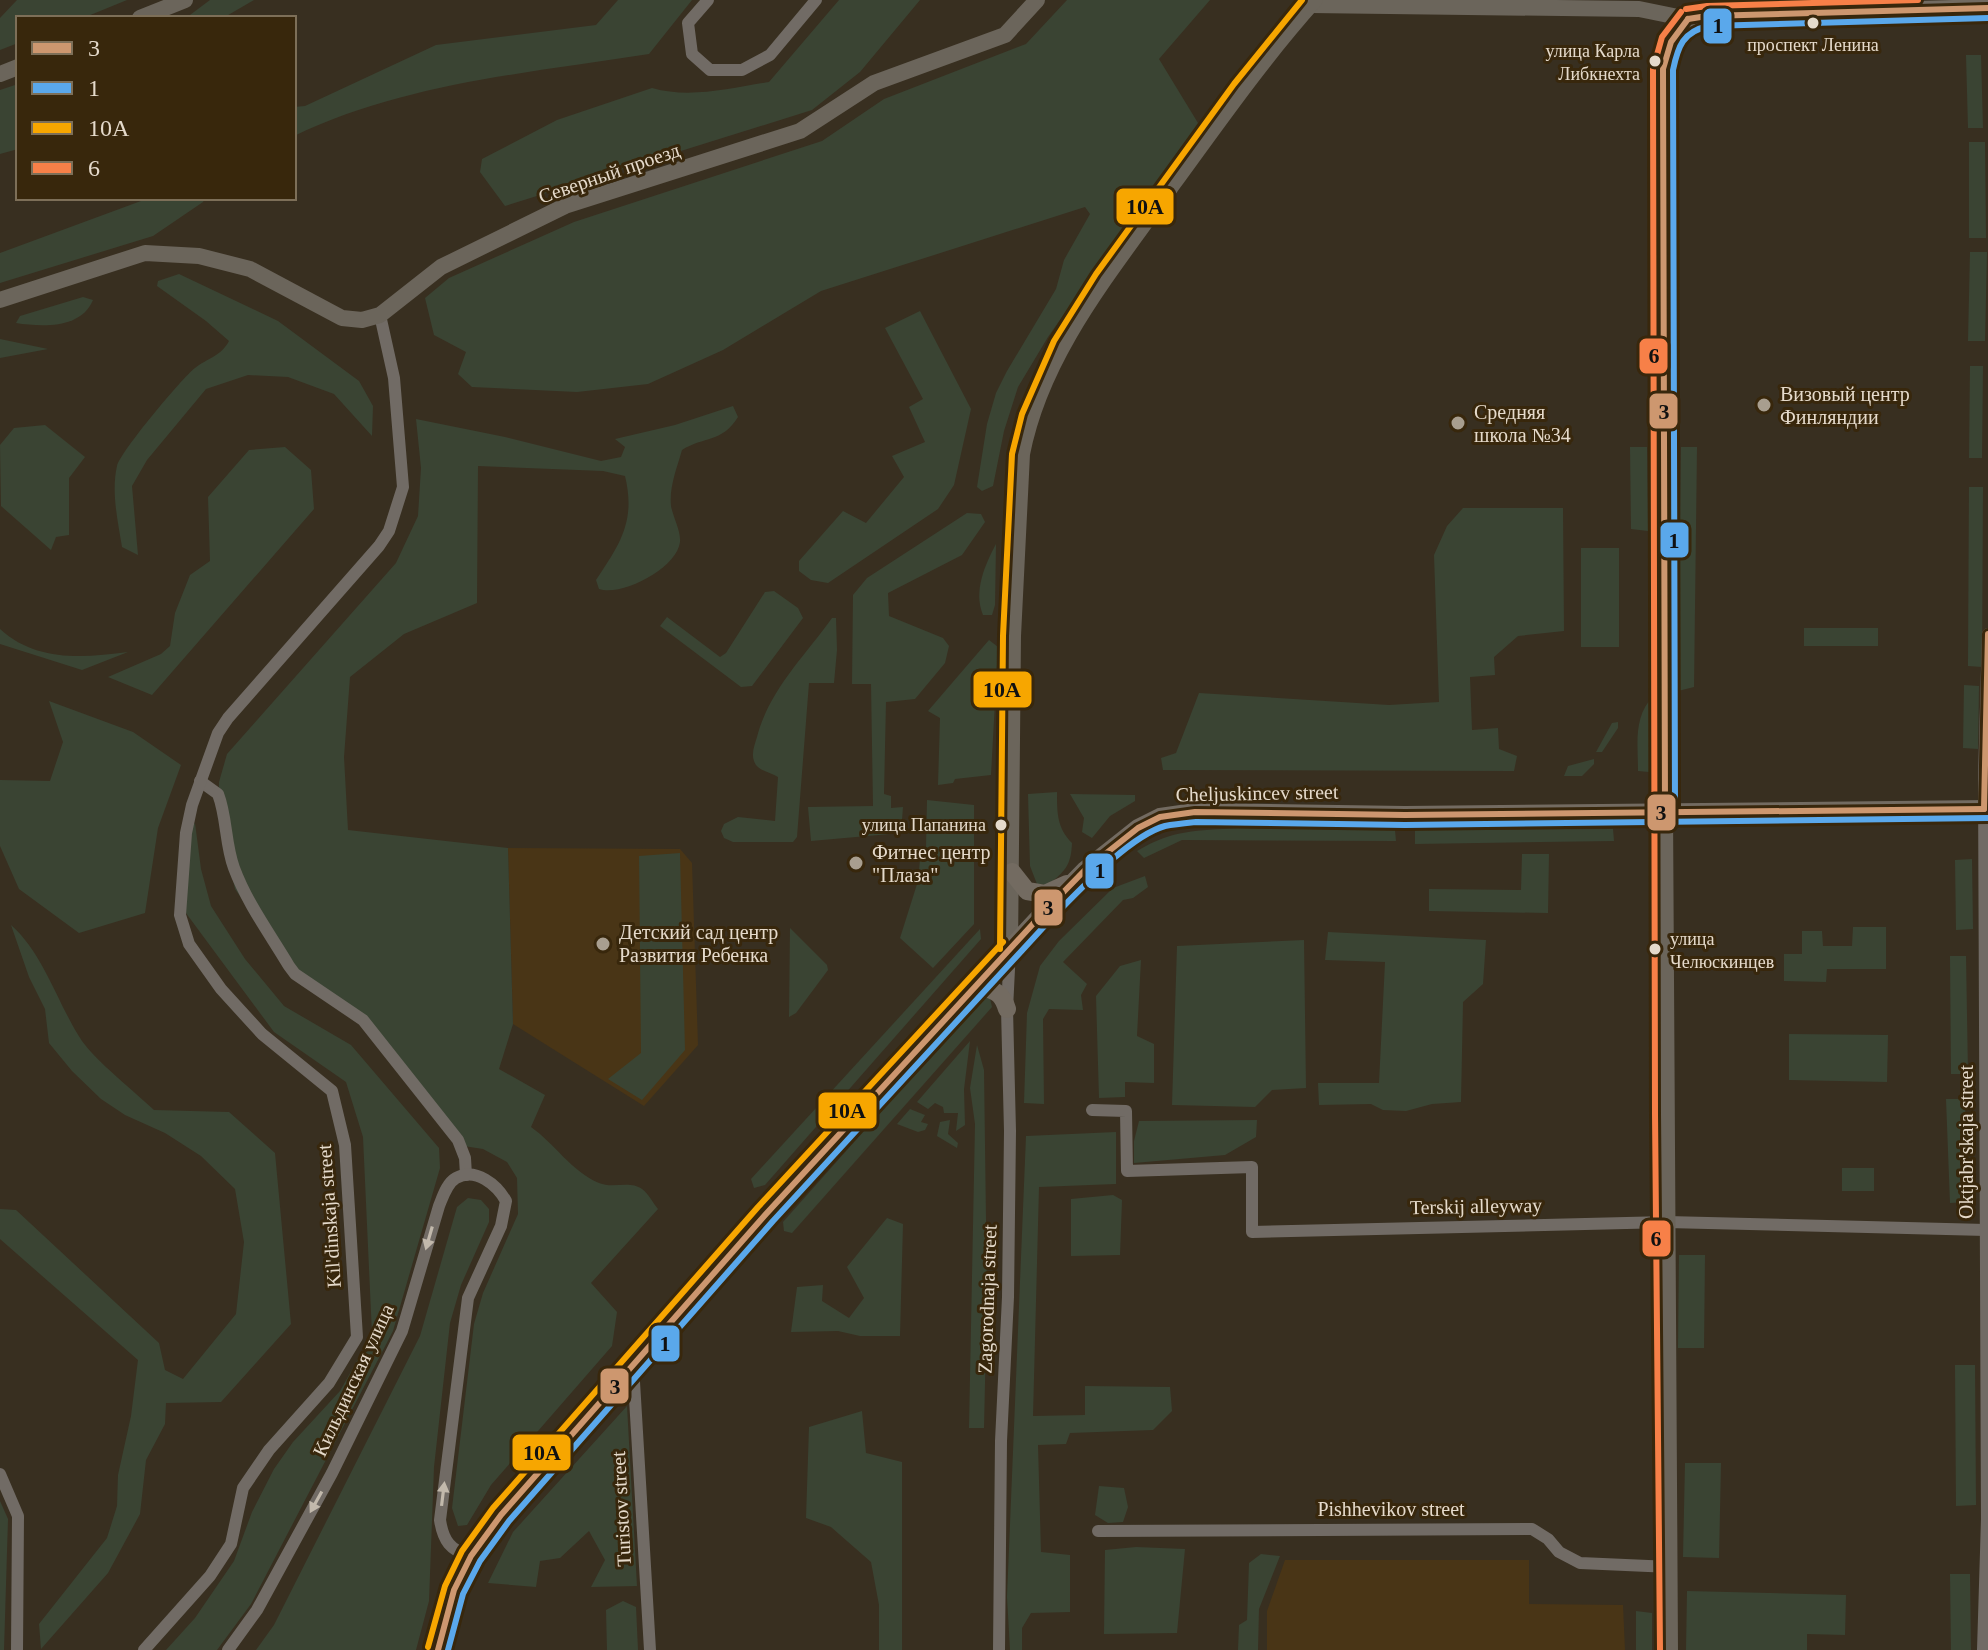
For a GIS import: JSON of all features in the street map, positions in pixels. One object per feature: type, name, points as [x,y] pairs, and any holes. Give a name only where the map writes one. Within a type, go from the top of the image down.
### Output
[{"type":"main road","points":[[1665,810],[1663,69],[1669,43],[1675,31],[1688,19],[1707,16],[1988,8]]},
{"type":"main road","name":"Cheljuskincev street","points":[[438,1650],[454,1590],[471,1556],[501,1515],[766,1214],[1010,949],[1085,870],[1138,828],[1160,817],[1195,812],[1405,815],[1986,809]]},
{"type":"main road","points":[[1012,872],[1027,891],[1045,894],[1085,870]]},
{"type":"main road","points":[[964,999],[985,988],[996,990],[1004,998],[1007,1009]]},
{"type":"street","points":[[145,16],[185,0]]},
{"type":"street","points":[[708,0],[688,23],[692,54],[710,70],[742,70],[770,55],[816,0]]},
{"type":"street","name":"Северный проезд","points":[[380,315],[441,267],[551,213],[800,131],[874,83],[1005,35],[1037,0]]},
{"type":"street","points":[[1010,949],[1013,636],[1022,454],[1027,426],[1068,335],[1098,287],[1258,66],[1312,3],[1639,9],[1688,19]]},
{"type":"street","points":[[0,300],[145,253],[199,256],[250,269],[342,318],[362,320],[380,315]]},
{"type":"street","name":"Kil'dinskaja street","points":[[144,1650],[210,1576],[231,1544],[243,1488],[269,1450],[329,1383],[357,1337],[345,1145],[332,1091],[262,1034],[221,989],[189,944],[180,915],[186,833],[200,781],[218,733],[389,531],[403,487],[394,378],[380,315]]},
{"type":"street","name":"Oktjabr'skaja street","points":[[1983,1650],[1987,1519],[1988,634]]},
{"type":"street","points":[[200,781],[218,794],[235,871],[289,966],[305,981],[363,1020],[458,1140],[465,1158],[466,1175],[484,1178],[498,1187],[506,1201],[501,1226],[468,1298],[440,1520],[442,1534],[449,1546],[471,1556]]},
{"type":"street","points":[[1665,810],[1670,1650]]},
{"type":"street","name":"Zagorodnaja street","points":[[999,1650],[1001,1441],[1008,1297],[1010,1131],[1007,1009],[1010,949]]},
{"type":"street","name":"Terskij alleyway","points":[[1092,1110],[1126,1111],[1127,1171],[1252,1167],[1252,1232],[1667,1222],[1986,1230]]},
{"type":"street","name":"Кильдинская улица","points":[[228,1650],[257,1610],[339,1459],[402,1331],[439,1206],[454,1179],[466,1175]]},
{"type":"street","name":"Turistov street","points":[[633,1365],[650,1650]]},
{"type":"street","points":[[0,1474],[18,1516],[17,1650]]},
{"type":"street","name":"Pishhevikov street","points":[[1098,1531],[1532,1529],[1548,1539],[1559,1552],[1580,1563],[1671,1567]]},
{"type":"shaded area","name":"Детский сад центр Развития Ребенка","points":[[508,848],[680,849],[692,863],[698,1045],[644,1106],[513,1024]]},
{"type":"shaded area","points":[[1285,1560],[1529,1560],[1529,1604],[1623,1605],[1625,1650],[1267,1650],[1267,1611]]},
{"type":"green space","points":[[17,0],[127,0],[88,16],[16,16],[16,44],[0,50],[0,18]]},
{"type":"green space","points":[[210,0],[254,0],[226,16],[189,16]]},
{"type":"green space","points":[[618,0],[692,0],[649,54],[513,74],[423,92],[336,118],[296,135],[296,107],[305,106],[436,45],[596,25]]},
{"type":"green space","points":[[839,0],[920,0],[860,72],[812,110],[505,206],[480,172],[482,159],[557,120],[652,88],[696,93],[769,82]]},
{"type":"green space","points":[[1067,0],[1210,0],[1159,59],[1198,123],[1048,337],[1018,387],[1004,431],[993,486],[982,491],[977,487],[987,424],[996,393],[1056,289],[1064,260],[1090,214],[1085,207],[821,291],[723,350],[648,384],[577,392],[472,387],[458,374],[466,352],[434,335],[425,298],[449,278],[574,222],[822,141],[884,99],[1026,44]]},
{"type":"green space","points":[[1966,55],[1981,55],[1983,128],[1968,128]]},
{"type":"green space","points":[[16,85],[16,150],[0,154],[0,90]]},
{"type":"green space","points":[[1969,142],[1985,142],[1986,238],[1969,238]]},
{"type":"green space","points":[[204,200],[153,236],[0,283],[0,253],[141,201]]},
{"type":"green space","points":[[1970,252],[1987,252],[1985,341],[1968,341]]},
{"type":"green space","points":[[179,274],[278,321],[359,381],[373,406],[372,436],[334,394],[288,377],[248,375],[206,389],[147,460],[132,486],[138,555],[122,547],[115,496],[117,466],[140,431],[178,385],[229,341],[157,286],[158,281]]},
{"type":"green space","points":[[83,297],[93,300],[80,316],[70,321],[49,325],[16,323],[20,316]]},
{"type":"green space","points":[[920,311],[971,409],[954,485],[938,509],[828,583],[811,580],[799,571],[799,561],[843,511],[866,523],[904,477],[892,456],[925,442],[909,407],[923,399],[885,328]]},
{"type":"green space","points":[[0,339],[48,349],[0,358]]},
{"type":"green space","points":[[1970,366],[1983,366],[1982,458],[1969,458]]},
{"type":"green space","points":[[733,406],[738,417],[726,431],[682,450],[671,499],[680,538],[677,552],[647,578],[621,589],[599,589],[596,580],[624,531],[628,506],[625,476],[603,471],[478,466],[477,603],[404,634],[350,677],[344,757],[348,830],[508,848],[513,1024],[499,1069],[545,1095],[531,1127],[572,1165],[599,1183],[637,1186],[658,1209],[591,1283],[617,1312],[612,1346],[491,1485],[467,1525],[458,1526],[452,1508],[474,1324],[483,1293],[518,1214],[517,1178],[507,1162],[483,1149],[457,1145],[371,1029],[301,984],[235,889],[218,815],[219,782],[227,754],[396,563],[418,516],[421,468],[416,419],[601,461],[621,457],[625,447],[615,439],[675,425]]},
{"type":"green space","points":[[45,425],[85,457],[69,478],[69,535],[56,537],[51,550],[1,506],[0,445],[14,428]]},
{"type":"green space","points":[[285,447],[311,470],[314,509],[152,695],[108,677],[161,654],[170,646],[175,613],[190,575],[210,561],[208,497],[249,450]]},
{"type":"green space","points":[[1630,447],[1647,447],[1648,531],[1631,529]]},
{"type":"green space","points":[[1681,447],[1697,447],[1694,687],[1678,691]]},
{"type":"green space","points":[[1969,487],[1983,487],[1982,667],[1968,666]]},
{"type":"green space","points":[[1463,508],[1563,508],[1564,631],[1518,636],[1494,657],[1495,675],[1470,677],[1472,730],[1498,728],[1499,749],[1517,756],[1514,771],[1163,770],[1161,758],[1176,753],[1199,693],[1389,705],[1439,702],[1434,555],[1447,526]]},
{"type":"green space","points":[[967,513],[981,514],[985,522],[962,555],[888,593],[889,616],[943,638],[949,646],[945,663],[915,699],[886,702],[884,794],[891,796],[891,808],[903,807],[901,833],[811,841],[808,807],[873,806],[871,684],[852,684],[853,595],[867,578]]},
{"type":"green space","points":[[996,544],[995,605],[992,615],[983,615],[980,588],[984,569]]},
{"type":"green space","points":[[1581,548],[1619,548],[1619,647],[1581,647]]},
{"type":"green space","points":[[774,591],[798,608],[803,618],[752,686],[741,687],[660,626],[667,617],[720,657],[726,653],[765,592]]},
{"type":"green space","points":[[832,618],[836,618],[837,650],[834,683],[809,683],[797,837],[793,842],[733,842],[724,838],[721,831],[724,824],[738,817],[775,821],[778,777],[756,764],[754,746],[779,689]]},
{"type":"green space","points":[[1804,628],[1878,628],[1878,646],[1804,646]]},
{"type":"green space","points":[[0,629],[14,640],[44,652],[94,656],[128,652],[82,670],[0,644]]},
{"type":"green space","points":[[989,640],[998,647],[991,775],[955,779],[953,783],[938,785],[940,718],[928,711]]},
{"type":"green space","points":[[1964,685],[1979,686],[1978,749],[1963,748]]},
{"type":"green space","points":[[1654,695],[1655,760],[1649,772],[1638,771],[1640,721]]},
{"type":"green space","points":[[49,701],[133,732],[181,765],[158,828],[145,913],[79,933],[19,889],[0,846],[0,780],[50,781],[63,742]]},
{"type":"green space","points":[[1618,722],[1618,728],[1602,752],[1596,752],[1612,723]]},
{"type":"green space","points":[[1594,759],[1594,764],[1582,776],[1564,776],[1568,766]]},
{"type":"green space","points":[[1057,792],[1059,820],[1063,832],[1072,843],[1070,857],[1063,872],[1048,885],[1037,884],[1030,866],[1028,794]]},
{"type":"green space","points":[[1070,794],[1135,795],[1135,801],[1110,816],[1092,838],[1082,832],[1084,818]]},
{"type":"green space","points":[[927,800],[974,805],[974,924],[933,968],[900,938],[918,881],[921,849],[926,847]]},
{"type":"green space","points":[[195,823],[201,869],[211,906],[245,959],[284,1006],[351,1045],[439,1148],[440,1168],[393,1331],[251,1604],[217,1650],[166,1650],[195,1618],[234,1561],[252,1512],[274,1469],[293,1442],[340,1391],[372,1334],[363,1137],[346,1082],[274,1032],[180,905],[185,835]]},
{"type":"green space","points":[[1238,828],[1395,830],[1396,841],[1182,840],[1144,858],[1137,851],[1174,835]]},
{"type":"green space","points":[[1613,829],[1614,841],[1415,844],[1415,830]]},
{"type":"green space","points":[[680,853],[685,1050],[642,1100],[608,1079],[641,1053],[639,856]]},
{"type":"green space","points":[[1522,854],[1549,854],[1548,913],[1429,911],[1429,889],[1521,890]]},
{"type":"green space","points":[[1972,859],[1973,929],[1956,930],[1955,860]]},
{"type":"green space","points":[[1145,876],[1148,887],[1133,898],[1123,900],[1063,962],[1087,984],[1081,995],[1083,1010],[1049,1009],[1043,1019],[1044,1104],[1024,1103],[1027,1013],[1040,966],[1059,941],[1113,888]]},
{"type":"green space","points":[[11,925],[33,950],[73,1027],[88,1049],[154,1110],[229,1112],[275,1153],[291,1324],[221,1402],[166,1403],[165,1424],[146,1460],[140,1514],[108,1573],[41,1649],[39,1624],[107,1538],[117,1506],[118,1475],[131,1416],[138,1360],[0,1239],[0,1209],[16,1210],[159,1343],[165,1370],[183,1379],[236,1314],[244,1242],[235,1189],[201,1156],[101,1099],[49,1043],[45,1009],[29,977]]},
{"type":"green space","points":[[1853,927],[1886,927],[1886,969],[1827,969],[1826,982],[1784,981],[1784,954],[1802,954],[1802,931],[1822,931],[1823,946],[1852,946]]},
{"type":"green space","points":[[790,928],[827,965],[828,970],[796,1013],[789,1017]]},
{"type":"green space","points":[[980,929],[981,939],[765,1185],[754,1188],[751,1179]]},
{"type":"green space","points":[[1328,932],[1486,940],[1483,984],[1463,1002],[1461,1102],[1432,1104],[1406,1111],[1383,1110],[1371,1104],[1319,1105],[1318,1083],[1379,1083],[1385,962],[1325,960]]},
{"type":"green space","points":[[1304,940],[1306,1088],[1272,1090],[1255,1107],[1172,1105],[1177,946]]},
{"type":"green space","points":[[1950,956],[1966,956],[1968,1074],[1951,1074]]},
{"type":"green space","points":[[1141,960],[1137,1036],[1154,1044],[1154,1083],[1125,1082],[1125,1097],[1099,1098],[1096,996],[1120,966]]},
{"type":"green space","points":[[982,998],[990,998],[992,1007],[792,1233],[784,1231],[783,1222]]},
{"type":"green space","points":[[1789,1034],[1888,1035],[1887,1082],[1789,1080]]},
{"type":"green space","points":[[970,1041],[964,1089],[965,1125],[956,1131],[958,1113],[944,1113],[943,1107],[935,1103],[928,1109],[917,1102]]},
{"type":"green space","points":[[977,1045],[984,1070],[987,1294],[984,1428],[969,1428],[975,1124],[970,1088]]},
{"type":"green space","points":[[1946,1099],[1965,1099],[1968,1202],[1950,1203]]},
{"type":"green space","points":[[910,1109],[925,1115],[921,1122],[928,1124],[925,1130],[918,1132],[897,1124]]},
{"type":"green space","points":[[950,1120],[948,1134],[958,1143],[957,1148],[937,1136],[940,1122]]},
{"type":"green space","points":[[1257,1120],[1256,1137],[1225,1155],[1134,1163],[1134,1141],[1139,1121]]},
{"type":"green space","points":[[1116,1132],[1116,1184],[1039,1187],[1033,1416],[1085,1415],[1085,1386],[1170,1387],[1172,1411],[1153,1430],[1070,1433],[1066,1444],[1038,1445],[1041,1552],[1070,1555],[1070,1612],[1031,1613],[1022,1628],[1022,1650],[1010,1650],[1007,1597],[1026,1136]]},
{"type":"green space","points":[[1842,1168],[1874,1168],[1874,1191],[1842,1191]]},
{"type":"green space","points":[[1113,1195],[1122,1200],[1120,1255],[1071,1256],[1071,1199]]},
{"type":"green space","points":[[468,1198],[481,1200],[489,1209],[489,1222],[461,1285],[450,1323],[434,1467],[429,1601],[416,1650],[256,1650],[274,1625],[420,1336],[457,1207]]},
{"type":"green space","points":[[887,1218],[903,1224],[900,1336],[860,1336],[838,1331],[791,1332],[797,1287],[823,1285],[822,1301],[849,1318],[864,1298],[847,1267]]},
{"type":"green space","points":[[1679,1255],[1705,1255],[1704,1348],[1678,1348]]},
{"type":"green space","points":[[1955,1365],[1975,1365],[1976,1505],[1956,1506]]},
{"type":"green space","points":[[627,1406],[637,1586],[591,1587],[605,1560],[589,1531],[560,1558],[540,1561],[536,1587],[488,1583],[513,1532]]},
{"type":"green space","points":[[862,1411],[866,1453],[902,1462],[902,1650],[879,1650],[879,1605],[871,1562],[831,1527],[806,1518],[809,1427]]},
{"type":"green space","points":[[1685,1463],[1721,1463],[1719,1558],[1683,1557]]},
{"type":"green space","points":[[1099,1486],[1124,1488],[1128,1507],[1123,1522],[1108,1523],[1095,1515]]},
{"type":"green space","points":[[0,1501],[8,1519],[4,1650],[0,1650]]},
{"type":"green space","points":[[1136,1547],[1185,1549],[1177,1633],[1104,1634],[1105,1550]]},
{"type":"green space","points":[[1261,1554],[1280,1556],[1259,1609],[1258,1650],[1238,1650],[1239,1625],[1247,1620],[1249,1563]]},
{"type":"green space","points":[[1950,1574],[1970,1574],[1971,1650],[1951,1650]]},
{"type":"green space","points":[[1687,1591],[1846,1595],[1845,1635],[1807,1634],[1807,1650],[1686,1650]]},
{"type":"green space","points":[[623,1601],[636,1607],[638,1650],[607,1650],[606,1610]]},
{"type":"green space","points":[[1636,1611],[1652,1613],[1652,1650],[1636,1650]]},
{"type":"transit line","name":"10А","points":[[1000,949],[1003,636],[1012,454],[1022,414],[1054,341],[1096,274],[1234,84],[1302,0]]},
{"type":"transit line","name":"6","points":[[1686,9],[1918,0]]},
{"type":"transit line","name":"3","points":[[1688,19],[1988,8]]},
{"type":"transit line","name":"6","points":[[1660,1650],[1655,1114],[1653,69],[1662,37],[1681,12]]},
{"type":"transit line","name":"1","points":[[1675,810],[1673,70],[1677,54],[1687,36],[1708,26],[1988,18]]},
{"type":"transit line","name":"3","points":[[1665,810],[1663,69],[1671,42],[1688,19]]},
{"type":"transit line","name":"3","points":[[1984,809],[1988,634]]},
{"type":"transit line","name":"3","points":[[438,1650],[454,1590],[471,1556],[501,1515],[766,1214],[1043,913],[1085,870],[1138,828],[1160,817],[1195,812],[1405,815],[1984,809]]},
{"type":"transit line","name":"1","points":[[448,1650],[463,1594],[480,1561],[509,1521],[773,1221],[1050,920],[1120,853],[1151,832],[1165,826],[1196,822],[1405,825],[1988,818]]},
{"type":"transit line","name":"10А","points":[[428,1647],[445,1586],[462,1551],[493,1508],[758,1207],[1003,942]]},
{"type":"place","name":"проспект Ленина","points":[[1813,23]]},
{"type":"place","name":"улица Карла Либкнехта","points":[[1655,61]]},
{"type":"place","name":"Визовый центр Финляндии","points":[[1764,405]]},
{"type":"place","name":"Средняя школа №34","points":[[1458,423]]},
{"type":"place","name":"улица Папанина","points":[[1001,825]]},
{"type":"place","name":"Фитнес центр \"Плаза\"","points":[[856,863]]},
{"type":"place","name":"Детский сад центр Развития Ребенка","points":[[603,944]]},
{"type":"place","name":"улица Челюскинцев","points":[[1655,949]]}]
